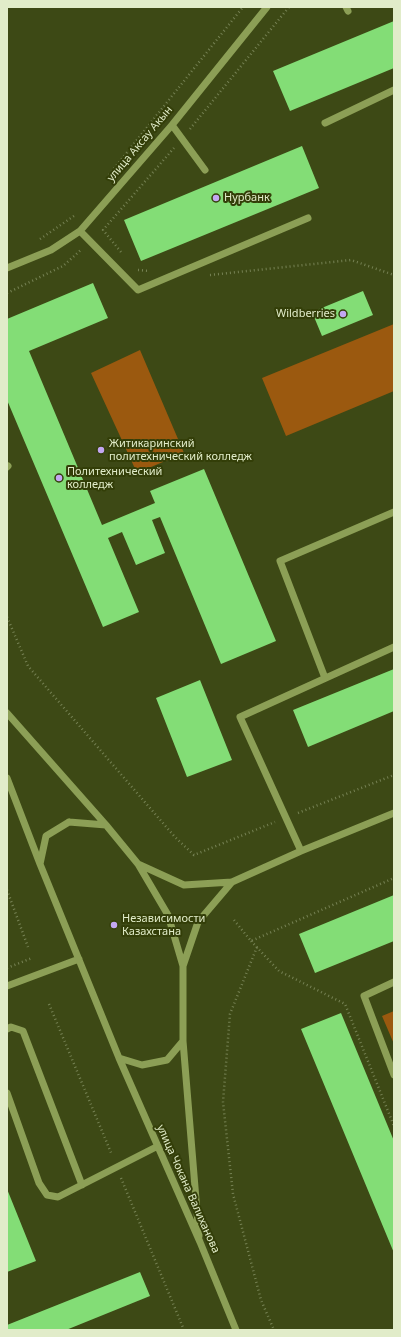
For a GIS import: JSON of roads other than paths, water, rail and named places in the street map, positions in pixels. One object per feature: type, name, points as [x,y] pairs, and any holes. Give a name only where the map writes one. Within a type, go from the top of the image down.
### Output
[{"type":"street","name":"улица Аксау Акын","points":[[7,268],[52,250],[80,231],[172,125],[267,7]]},
{"type":"street","points":[[325,123],[394,90]]},
{"type":"street","points":[[172,125],[205,170]]},
{"type":"street","points":[[80,231],[138,290],[308,218]]},
{"type":"street","points":[[325,678],[280,561],[394,512]]},
{"type":"street","points":[[301,851],[240,717],[394,647]]},
{"type":"street","points":[[7,713],[106,825],[138,864],[168,915],[183,966],[183,1041],[200,1242]]},
{"type":"street","points":[[7,778],[40,864]]},
{"type":"street","points":[[138,864],[184,885],[232,882],[301,851],[394,813]]},
{"type":"street","points":[[40,864],[46,836],[69,822],[106,825]]},
{"type":"street","name":"улица Чокана Валиханова","points":[[40,864],[119,1058],[200,1242],[236,1330]]},
{"type":"street","points":[[183,966],[198,922],[232,882]]},
{"type":"street","points":[[7,986],[78,959]]},
{"type":"street","points":[[394,982],[364,996],[394,1075]]},
{"type":"street","points":[[7,1029],[11,1027],[23,1031],[82,1185]]},
{"type":"street","points":[[119,1058],[142,1065],[167,1060],[183,1041]]},
{"type":"street","points":[[7,1093],[39,1183],[47,1195],[58,1198],[158,1146]]},
{"type":"place","name":"Нурбанк","points":[[216,198]]},
{"type":"place","name":"Wildberries","points":[[343,314]]},
{"type":"place","name":"Житикаринский политехнический колледж","points":[[101,450]]},
{"type":"place","name":"Политехнический колледж","points":[[59,478]]},
{"type":"place","name":"Независимости Казахстана","points":[[114,925]]}]
